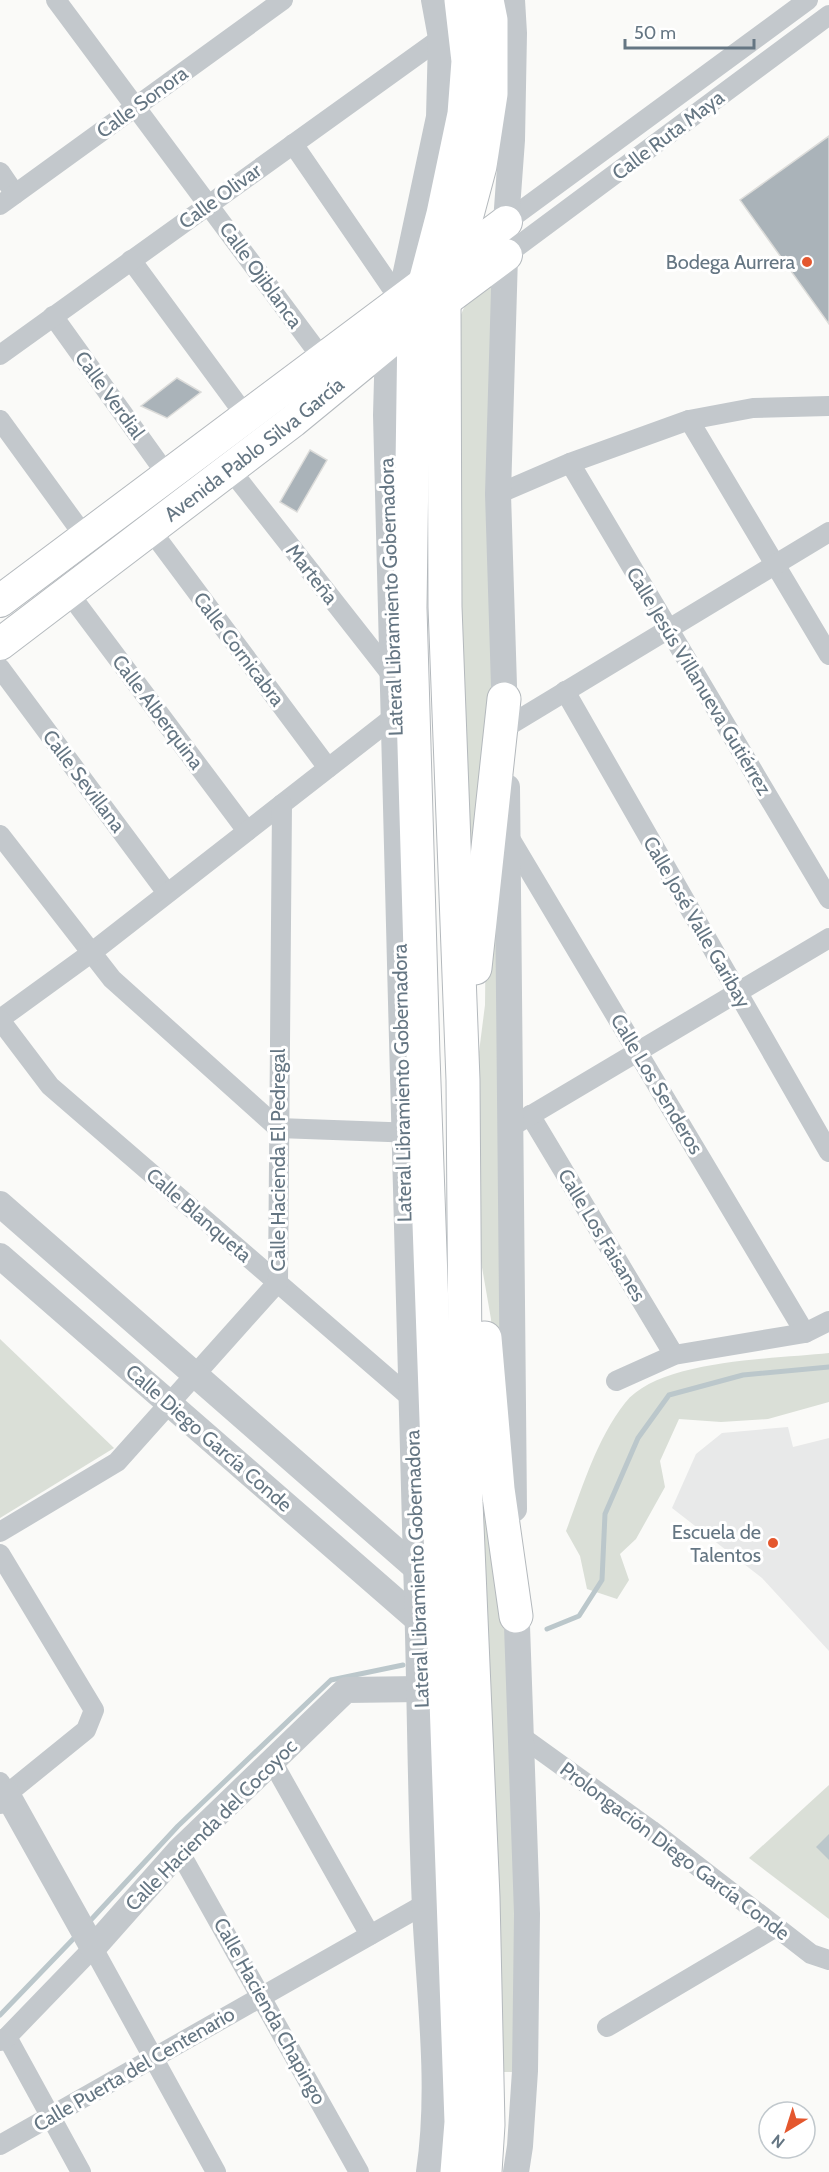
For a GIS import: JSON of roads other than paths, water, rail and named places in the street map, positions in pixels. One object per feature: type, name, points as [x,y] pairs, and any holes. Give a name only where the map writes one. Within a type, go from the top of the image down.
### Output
[{"type":"highway","points":[[457,2172],[461,2122],[414,1133],[410,608],[414,310],[443,214],[464,114],[468,61],[461,0]]},
{"type":"highway","points":[[485,2172],[488,2126],[483,1897],[466,1502],[463,1080],[445,606],[414,310],[458,258],[480,166],[491,94],[491,30],[487,0]]},
{"type":"highway","points":[[463,1080],[505,713]]},
{"type":"highway","points":[[463,1243],[484,1337],[498,1489],[516,1616]]},
{"type":"main road","points":[[458,258],[506,222]]},
{"type":"main road","name":"Avenida Pablo Silva García","points":[[0,601],[322,358],[414,310],[506,255]]},
{"type":"main road","name":"Avenida Pablo Silva García","points":[[0,644],[230,469],[414,310]]},
{"type":"street","name":"Calle Ojiblanca","points":[[56,0],[322,358]]},
{"type":"street","name":"Calle Sonora","points":[[8,199],[283,0]]},
{"type":"street","name":"Lateral Libramiento Gobernadora","points":[[429,2172],[434,2135],[435,2088],[425,1904],[421,1689],[411,1398],[414,1133],[395,716],[386,415],[414,310],[439,117],[441,38],[434,0]]},
{"type":"street","points":[[512,0],[514,33],[498,494],[508,835],[521,1121],[516,1616],[522,1737],[526,1914],[525,2071],[516,2172]]},
{"type":"street","name":"Calle Ruta Maya","points":[[506,222],[808,0]]},
{"type":"street","name":"Calle Ruta Maya","points":[[506,255],[829,15]]},
{"type":"street","name":"Calle Olivar","points":[[0,355],[441,38]]},
{"type":"street","points":[[293,144],[414,310]]},
{"type":"street","points":[[0,172],[8,199]]},
{"type":"street","points":[[131,260],[245,415]]},
{"type":"street","name":"Calle Verdial","points":[[53,316],[167,475]]},
{"type":"street","points":[[498,494],[570,463],[688,420],[753,408],[828,408]]},
{"type":"street","points":[[0,420],[85,537]]},
{"type":"street","points":[[688,420],[829,655]]},
{"type":"street","name":"Calle Jesús Villanueva Gutiérrez","points":[[570,463],[829,899]]},
{"type":"street","name":"Marteña","points":[[230,469],[394,678]]},
{"type":"street","name":"Calle Cornicabra","points":[[150,529],[328,768]]},
{"type":"street","points":[[505,713],[565,691],[829,532]]},
{"type":"street","name":"Calle Alberquina","points":[[68,592],[247,831]]},
{"type":"street","name":"Calle Sevillana","points":[[0,668],[167,893]]},
{"type":"street","name":"Calle José Valle Garibay","points":[[565,691],[829,1152]]},
{"type":"street","points":[[0,1020],[91,953],[395,716]]},
{"type":"street","name":"Calle Hacienda El Pedregal","points":[[0,1532],[117,1462],[278,1282],[282,804]]},
{"type":"street","points":[[0,835],[112,979],[278,1128],[414,1133]]},
{"type":"street","name":"Calle Los Senderos","points":[[508,835],[805,1333]]},
{"type":"street","points":[[521,1121],[829,938]]},
{"type":"street","name":"Calle Blanqueta","points":[[0,1020],[50,1086],[411,1398]]},
{"type":"street","name":"Calle Los Faisanes","points":[[521,1121],[674,1355]]},
{"type":"street","name":"Calle Diego García Conde","points":[[0,1204],[416,1568]]},
{"type":"street","name":"Calle Diego García Conde","points":[[0,1256],[418,1620]]},
{"type":"street","points":[[616,1381],[674,1355],[805,1333],[829,1321]]},
{"type":"street","points":[[0,1554],[94,1710],[86,1730],[2,1792],[84,1933],[216,2172]]},
{"type":"street","name":"Calle Hacienda del Cocoyoc","points":[[4,2039],[84,1933],[180,1851],[346,1690],[421,1689]]},
{"type":"street","name":"Prolongación Diego García Conde","points":[[522,1737],[651,1830],[811,1954],[829,1959]]},
{"type":"street","points":[[273,1762],[370,1935]]},
{"type":"street","name":"Calle Hacienda Chapingo","points":[[180,1851],[359,2172]]},
{"type":"street","name":"Calle Puerta del Centenario","points":[[0,2145],[425,1904]]},
{"type":"street","points":[[607,2027],[776,1927]]},
{"type":"street","points":[[4,2039],[51,2116],[81,2172]]},
{"type":"waterway","points":[[547,1629],[579,1616],[602,1580],[605,1514],[638,1438],[669,1395],[743,1375],[829,1367]]},
{"type":"waterway","points":[[88,1923],[178,1826],[331,1680],[403,1665]]},
{"type":"waterway","points":[[0,2015],[78,1934]]},
{"type":"place","name":"Bodega Aurrera","points":[[807,262]]},
{"type":"place","name":"Escuela de Talentos","points":[[773,1543]]}]
